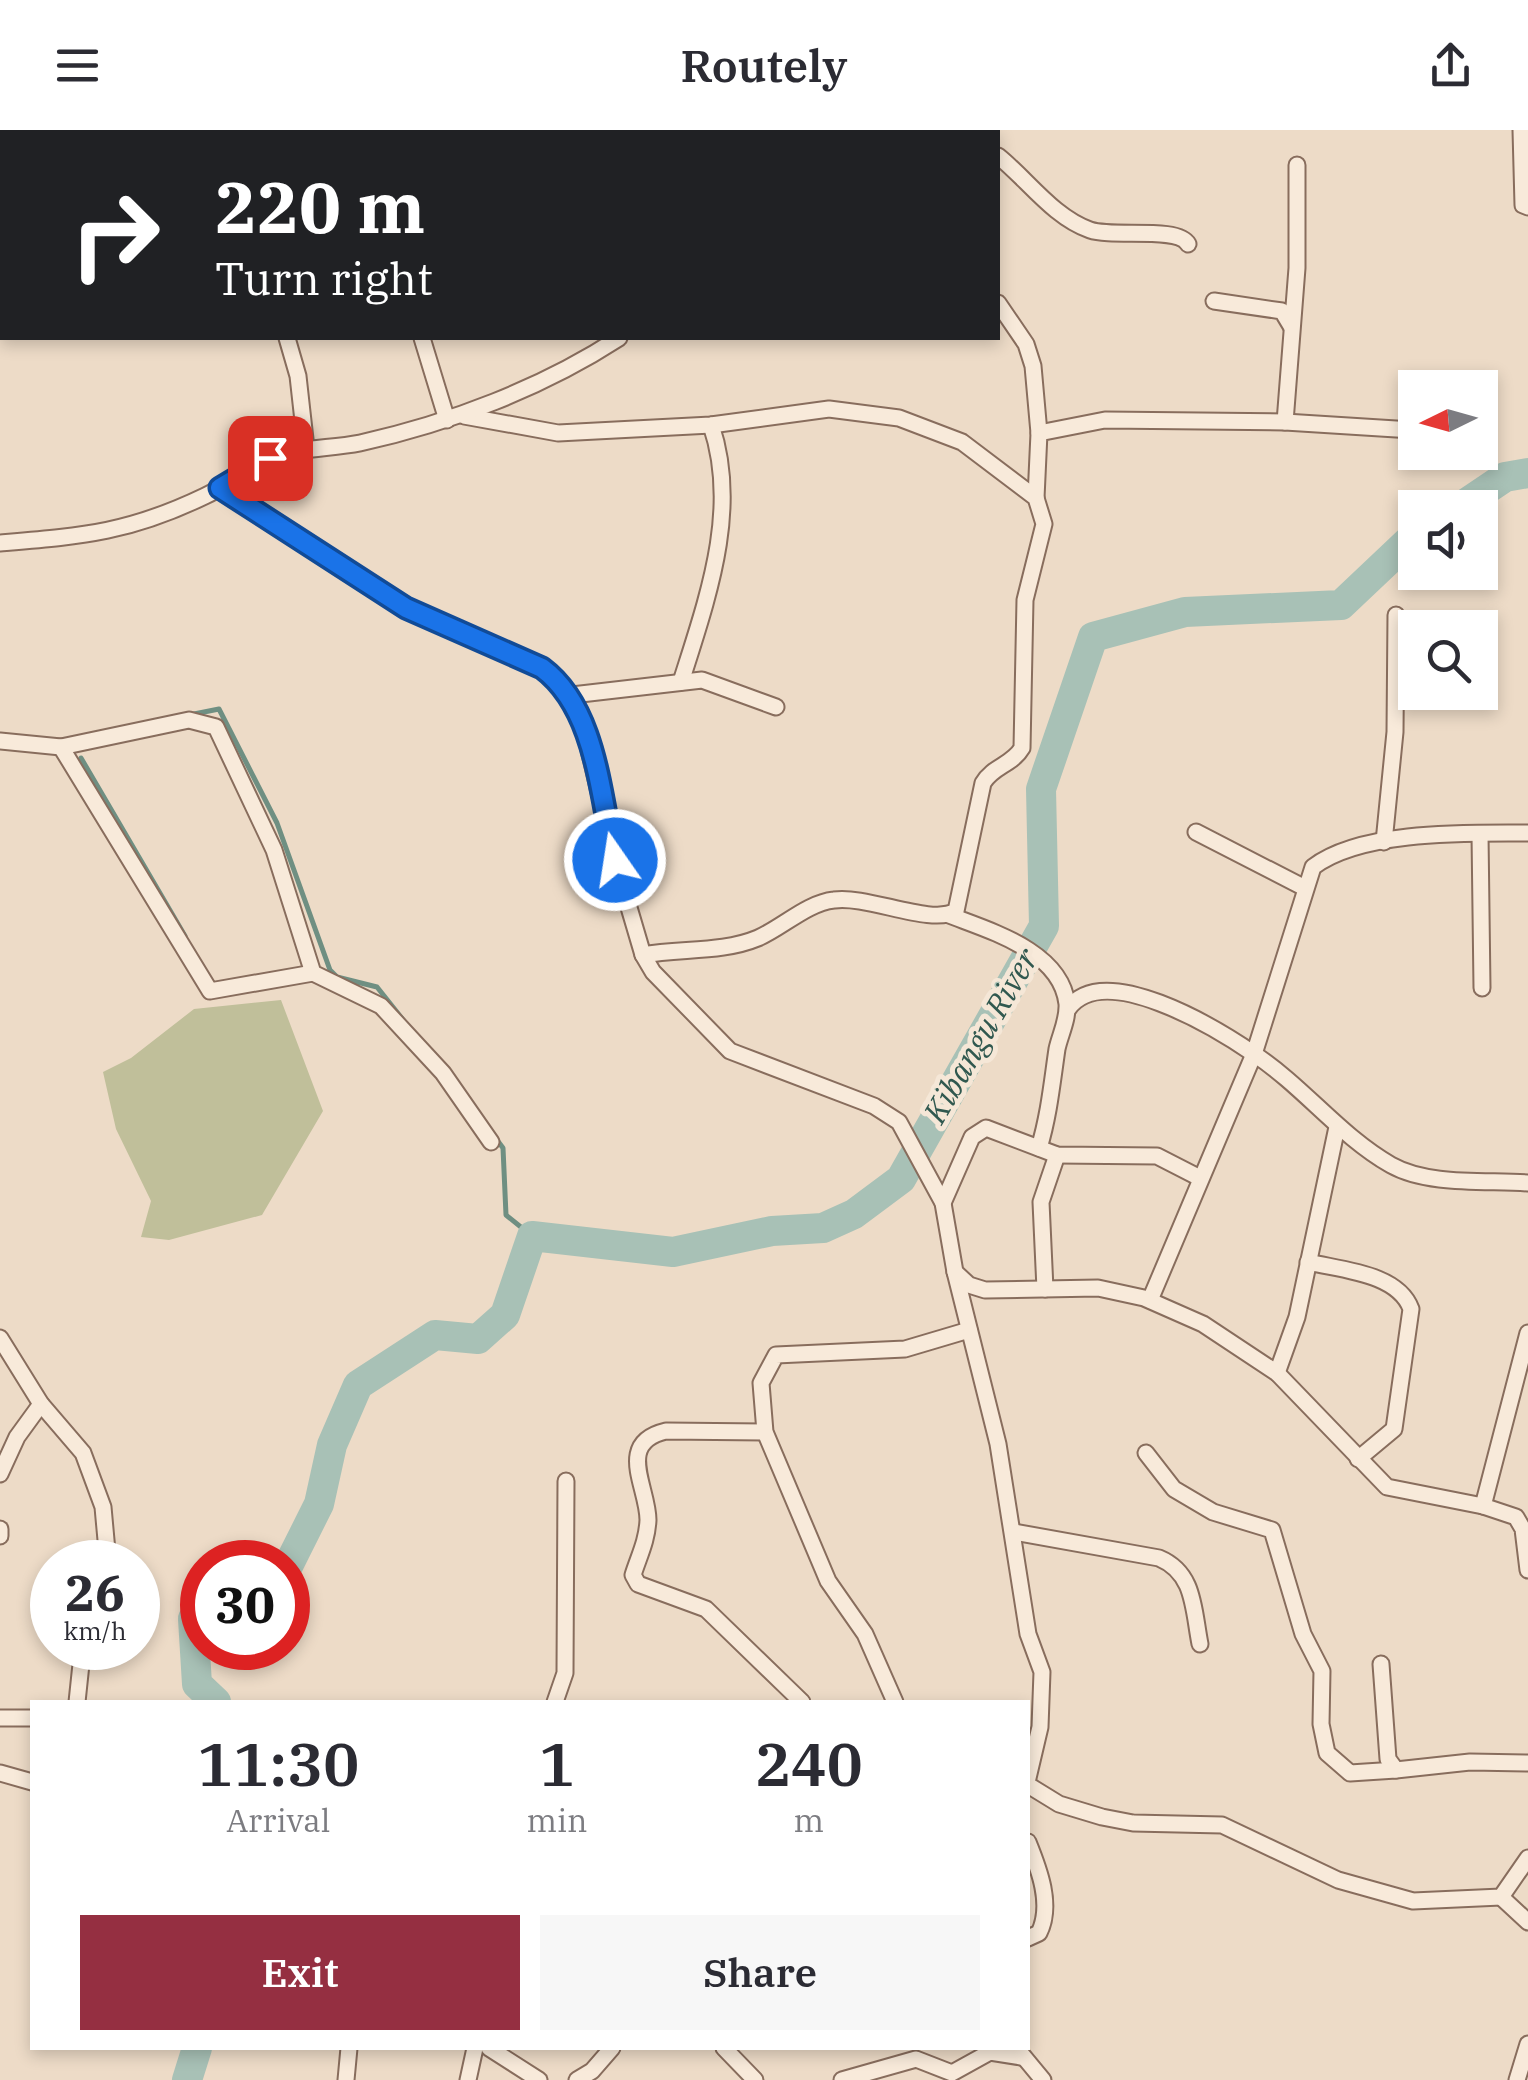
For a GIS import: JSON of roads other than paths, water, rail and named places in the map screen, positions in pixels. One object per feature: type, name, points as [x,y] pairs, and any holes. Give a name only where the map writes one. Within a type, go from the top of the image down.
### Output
[{"type":"street","points":[[1520,130],[1523,205],[1528,206]]},
{"type":"street","points":[[1000,158],[1032,191],[1088,230],[1176,234],[1188,244]]},
{"type":"street","points":[[1285,422],[1298,268],[1298,165]]},
{"type":"street","points":[[1214,301],[1282,311],[1291,326]]},
{"type":"street","points":[[949,915],[961,902],[983,783],[990,772],[1016,759],[1022,748],[1025,600],[1044,524],[1036,498],[1039,433],[1033,366],[1026,344],[1000,306]]},
{"type":"street","points":[[288,340],[298,376],[306,448]]},
{"type":"street","points":[[423,340],[447,420]]},
{"type":"street","points":[[0,543],[108,534],[220,488],[270,458],[306,448],[362,442],[464,416],[615,340]]},
{"type":"street","points":[[464,416],[558,433],[711,425],[830,410],[899,418],[962,442],[1036,498]]},
{"type":"street","points":[[1039,433],[1105,420],[1285,422],[1398,429]]},
{"type":"street","points":[[681,682],[707,596],[723,514],[719,449],[711,425]]},
{"type":"street","points":[[220,488],[406,608],[542,668],[572,695],[582,720],[643,955],[670,993],[730,1051],[874,1106],[899,1122],[943,1203],[954,1272],[998,1444],[1028,1634],[1042,1672],[1040,1726],[1030,1773]]},
{"type":"street","points":[[1384,842],[1395,732],[1396,615]]},
{"type":"street","points":[[572,695],[713,682],[776,707]]},
{"type":"street","points":[[0,741],[61,747],[188,720],[216,727],[274,850],[313,972]]},
{"type":"street","points":[[61,747],[210,991],[313,972],[381,1006],[443,1073],[491,1142]]},
{"type":"street","points":[[1196,832],[1304,888]]},
{"type":"street","points":[[1150,1300],[1198,1178],[1254,1054],[1304,888],[1320,862],[1342,851],[1384,842],[1528,833]]},
{"type":"street","points":[[1480,834],[1482,988]]},
{"type":"street","points":[[643,955],[744,942],[830,900],[875,902],[949,915],[1030,950],[1054,976],[1068,1009],[1039,1148]]},
{"type":"street","points":[[1068,1009],[1085,994],[1126,990],[1254,1054],[1304,1093],[1336,1127],[1410,1174],[1528,1184]]},
{"type":"street","points":[[1277,1373],[1297,1317],[1336,1127]]},
{"type":"street","points":[[943,1203],[972,1137],[986,1128],[1057,1155],[1157,1156],[1198,1178]]},
{"type":"street","points":[[1045,1290],[1040,1202],[1057,1155]]},
{"type":"street","points":[[1308,1262],[1389,1283],[1407,1299],[1411,1309],[1394,1429],[1358,1459]]},
{"type":"street","points":[[954,1272],[969,1286],[985,1290],[1098,1288],[1150,1300],[1203,1324],[1277,1373],[1387,1487],[1483,1506],[1516,1517],[1523,1529],[1528,1570]]},
{"type":"street","points":[[894,1700],[865,1634],[828,1581],[765,1432],[761,1383],[776,1355],[828,1349],[905,1349],[969,1330]]},
{"type":"street","points":[[1483,1506],[1528,1334]]},
{"type":"street","points":[[0,1338],[42,1404],[83,1453],[103,1507],[106,1540]]},
{"type":"street","points":[[0,1474],[17,1438],[42,1404]]},
{"type":"street","points":[[765,1432],[666,1430],[643,1442],[638,1466],[647,1527],[643,1555],[633,1575],[638,1584],[716,1616],[800,1700]]},
{"type":"street","points":[[1146,1453],[1174,1489],[1212,1512],[1272,1530],[1298,1620],[1322,1671],[1320,1724],[1327,1753],[1350,1773],[1470,1762],[1528,1763]]},
{"type":"street","points":[[556,1700],[565,1673],[566,1481]]},
{"type":"street","points":[[1014,1532],[1159,1558],[1175,1565],[1187,1579],[1200,1644]]},
{"type":"street","points":[[1381,1664],[1388,1759],[1396,1770]]},
{"type":"street","points":[[77,1700],[81,1670]]},
{"type":"street","points":[[0,1718],[30,1718]]},
{"type":"street","points":[[0,1774],[30,1782]]},
{"type":"street","points":[[1030,1783],[1060,1804],[1118,1820],[1222,1825],[1338,1880],[1395,1897],[1436,1902],[1501,1897],[1528,1922]]},
{"type":"street","points":[[1030,1848],[1043,1888],[1044,1908],[1039,1933],[1030,1937]]},
{"type":"street","points":[[1501,1897],[1528,1858]]},
{"type":"street","points":[[1517,2080],[1528,2044]]},
{"type":"street","points":[[346,2080],[348,2050]]},
{"type":"street","points":[[468,2080],[475,2050]]},
{"type":"street","points":[[493,2050],[539,2080]]},
{"type":"street","points":[[577,2080],[592,2071],[610,2050]]},
{"type":"street","points":[[726,2050],[755,2080]]},
{"type":"street","points":[[842,2080],[916,2058],[952,2073],[990,2052],[1020,2052],[1043,2080]]},
{"type":"waterway","name":"Kibangu River","points":[[1486,490],[1505,477],[1528,473]]},
{"type":"waterway","name":"Kibangu River","points":[[301,1540],[319,1504],[332,1445],[358,1385],[435,1335],[478,1339],[505,1315],[532,1236],[673,1252],[772,1231],[823,1228],[854,1214],[901,1179],[1044,926],[1041,789],[1093,637],[1185,612],[1341,605],[1398,551]]},
{"type":"waterway","points":[[189,715],[219,709],[277,823],[330,970],[337,977],[377,987],[404,1021]]},
{"type":"waterway","points":[[81,758],[185,936]]},
{"type":"waterway","points":[[497,1140],[503,1148],[506,1215],[532,1236]]},
{"type":"waterway","points":[[196,1670],[197,1684],[214,1700]]},
{"type":"waterway","points":[[187,2080],[196,2050]]}]
